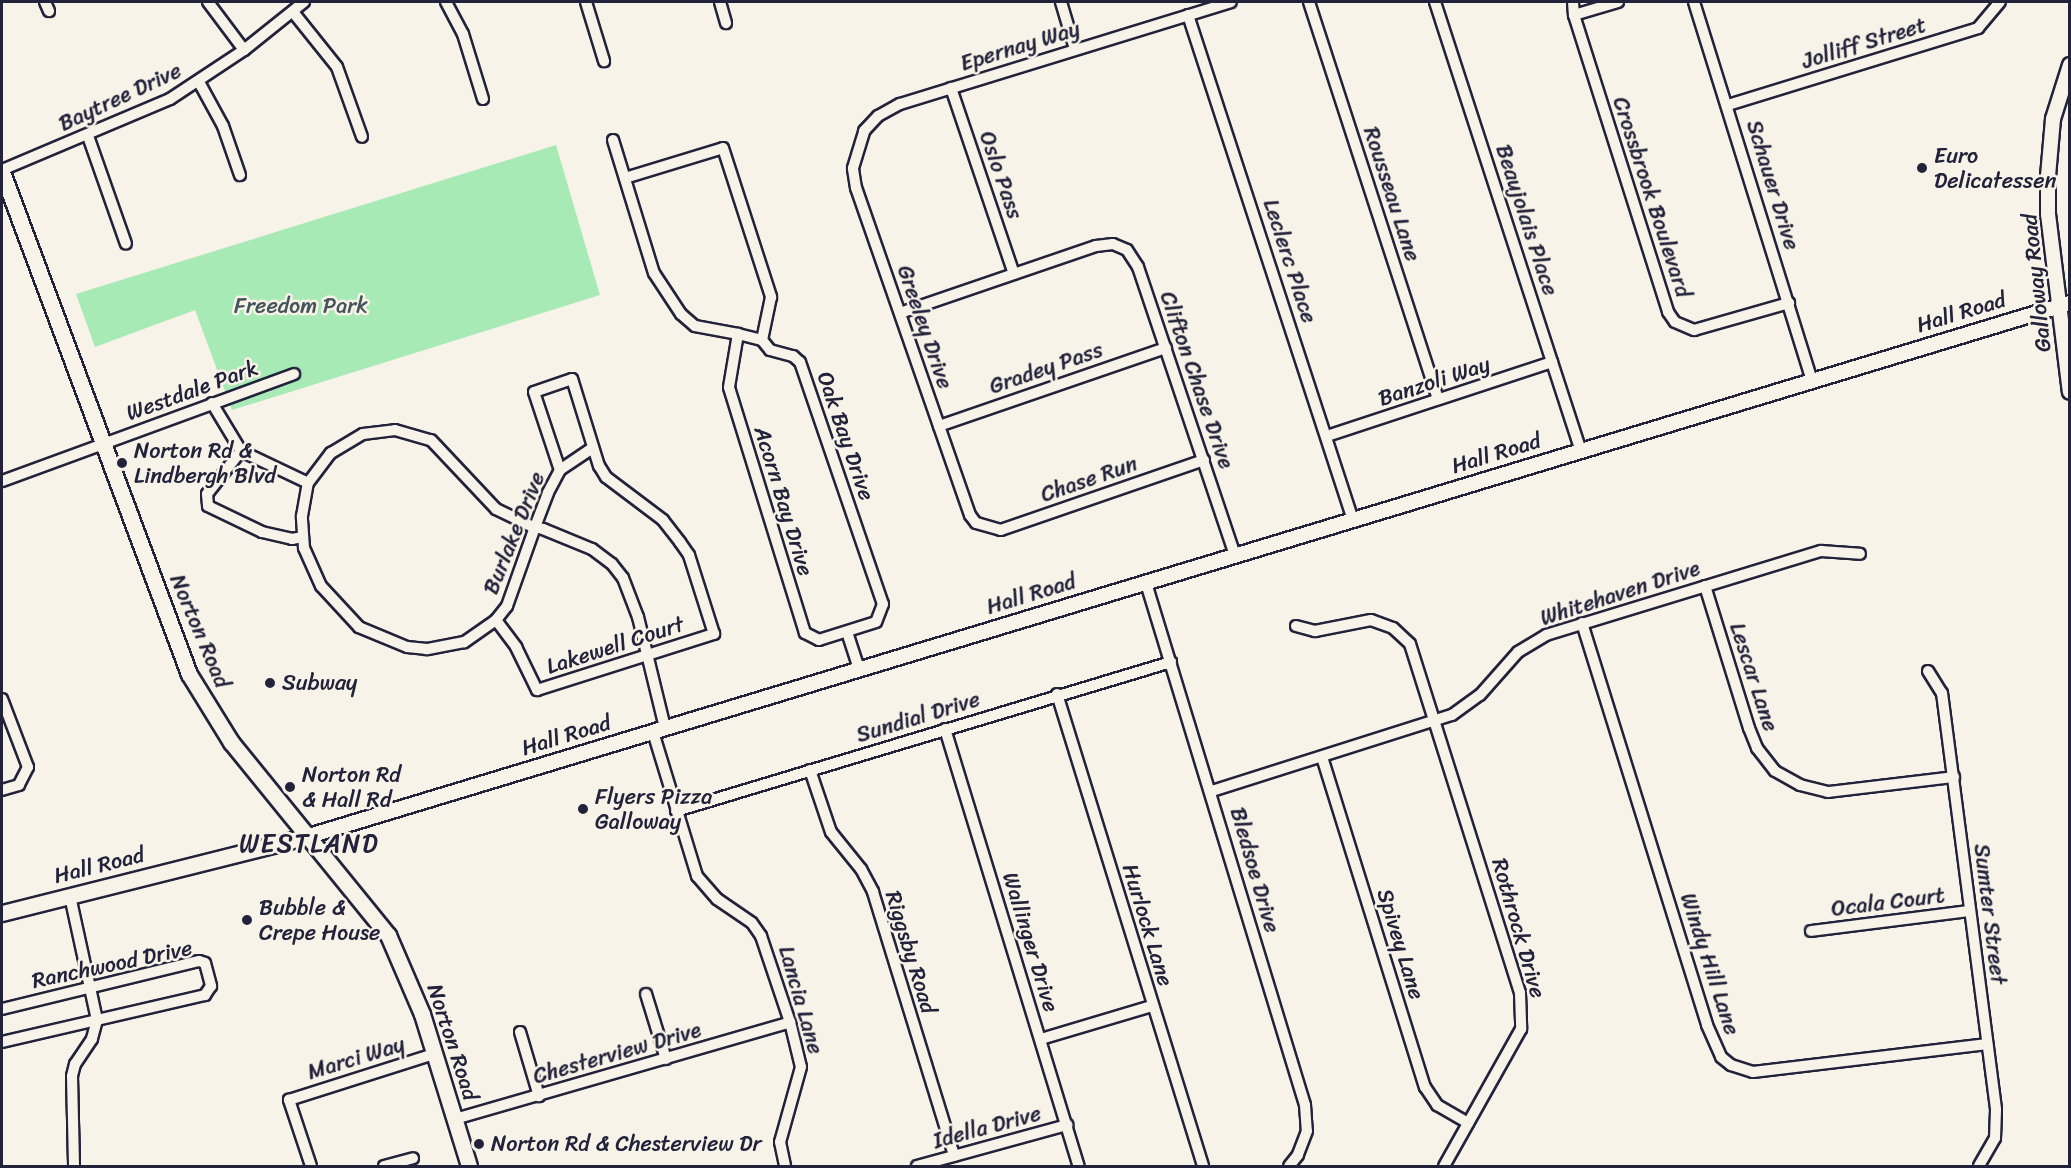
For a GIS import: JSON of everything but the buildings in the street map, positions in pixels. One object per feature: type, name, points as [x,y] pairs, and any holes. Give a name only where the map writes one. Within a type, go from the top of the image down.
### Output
[{"type":"main road","name":"Norton Road","points":[[2,171],[102,444],[194,685],[231,742],[388,935],[409,981],[469,1167]]},
{"type":"main road","name":"Hall Road","points":[[2,913],[309,836]]},
{"type":"street","points":[[208,2],[244,50]]},
{"type":"street","name":"Baytree Drive","points":[[2,171],[143,113],[199,82],[244,50],[304,2]]},
{"type":"street","points":[[446,2],[463,34],[483,99]]},
{"type":"street","points":[[586,2],[604,61]]},
{"type":"street","points":[[720,2],[726,23]]},
{"type":"street","points":[[1061,2],[1075,50]]},
{"type":"street","name":"Epernay Way","points":[[864,131],[886,110],[1231,2]]},
{"type":"street","name":"Rousseau Lane","points":[[1309,2],[1438,399]]},
{"type":"street","name":"Beaujolais Place","points":[[1436,2],[1581,451]]},
{"type":"street","name":"Crossbrook Boulevard","points":[[1574,2],[1574,15],[1668,312],[1675,322],[1694,330],[1788,303]]},
{"type":"street","points":[[1574,15],[1618,2]]},
{"type":"street","name":"Schauer Drive","points":[[1694,2],[1728,105],[1812,381]]},
{"type":"street","name":"Jolliff Street","points":[[1728,105],[1968,32],[1986,22],[2000,2]]},
{"type":"street","points":[[293,12],[337,67],[362,137]]},
{"type":"street","name":"Leclerc Place","points":[[1188,15],[1353,520]]},
{"type":"street","name":"Galloway Road","points":[[2070,65],[2053,119],[2048,160],[2048,214],[2064,305],[2070,392]]},
{"type":"street","points":[[199,82],[223,126],[240,175]]},
{"type":"street","name":"Oslo Pass","points":[[951,88],[1014,274]]},
{"type":"street","name":"Greeley Drive","points":[[864,131],[856,150],[854,177],[970,515],[985,528]]},
{"type":"street","points":[[88,136],[126,244]]},
{"type":"street","name":"Oak Bay Drive","points":[[613,140],[654,273],[681,314],[695,326],[762,340],[770,350],[794,356],[800,362],[883,604],[876,622],[847,632]]},
{"type":"street","points":[[625,178],[723,148],[771,297],[762,340]]},
{"type":"street","name":"Clifton Chase Drive","points":[[1014,274],[1096,246],[1123,248],[1134,259],[1235,556]]},
{"type":"street","points":[[900,313],[1014,274]]},
{"type":"street","name":"Hall Road","points":[[309,836],[2064,305]]},
{"type":"street","name":"Acorn Bay Drive","points":[[738,334],[729,387],[800,623],[814,640],[847,632]]},
{"type":"street","name":"Gradey Pass","points":[[939,426],[1166,348]]},
{"type":"street","name":"Banzoli Way","points":[[1327,436],[1552,362]]},
{"type":"street","name":"Westdale Park","points":[[2,481],[294,374]]},
{"type":"street","points":[[560,471],[534,392],[572,379],[591,449]]},
{"type":"street","points":[[212,403],[241,451],[308,483]]},
{"type":"street","name":"Lancia Lane","points":[[308,483],[320,464],[347,441],[363,434],[408,432],[439,446],[470,486],[496,509],[592,549],[612,564],[632,599],[647,655],[659,730],[676,811],[690,861],[705,888],[752,924],[761,936],[790,1022],[801,1067],[780,1142],[785,1167]]},
{"type":"street","name":"Burlake Drive","points":[[308,483],[302,537],[316,577],[334,603],[359,627],[388,641],[427,649],[450,646],[477,635],[496,620],[507,606],[535,527],[560,471],[591,449]]},
{"type":"street","name":"Lakewell Court","points":[[496,620],[516,647],[537,690],[714,634],[689,555],[663,520],[606,477],[591,449]]},
{"type":"street","points":[[241,451],[207,494],[208,506],[262,532],[302,537]]},
{"type":"street","name":"Chase Run","points":[[985,528],[1001,530],[1204,460]]},
{"type":"street","name":"Whitehaven Drive","points":[[1212,791],[1436,722],[1480,695],[1531,642],[1582,623],[1821,551],[1840,549],[1860,554]]},
{"type":"street","name":"Bledsoe Drive","points":[[1146,583],[1212,791],[1305,1105],[1307,1131],[1298,1155],[1289,1167]]},
{"type":"street","name":"Lescar Lane","points":[[1705,586],[1749,728],[1757,748],[1775,771],[1800,785],[1828,792],[1954,777]]},
{"type":"street","name":"Rothrock Drive","points":[[1296,626],[1315,631],[1371,620],[1393,628],[1403,635],[1415,656],[1522,1005],[1516,1040],[1444,1167]]},
{"type":"street","name":"Windy Hill Lane","points":[[1582,623],[1707,1025],[1721,1057],[1731,1065],[1753,1072],[1987,1044]]},
{"type":"street","points":[[847,632],[859,670]]},
{"type":"street","name":"Sundial Drive","points":[[676,811],[1057,694],[1171,662]]},
{"type":"street","name":"Sumter Street","points":[[1928,671],[1942,693],[1996,1124],[1993,1148],[1981,1165]]},
{"type":"street","name":"Hurlock Lane","points":[[1057,694],[1203,1167]]},
{"type":"street","points":[[2,699],[28,767],[19,785],[2,790]]},
{"type":"street","name":"Wallinger Drive","points":[[945,729],[1079,1167]]},
{"type":"street","name":"Spivey Lane","points":[[1322,757],[1425,1087],[1437,1106],[1468,1123]]},
{"type":"street","name":"Riggsby Road","points":[[810,770],[831,832],[861,869],[873,892],[954,1156]]},
{"type":"street","points":[[70,896],[97,1019],[92,1039],[75,1064],[72,1076],[74,1167]]},
{"type":"street","name":"Ocala Court","points":[[1810,931],[1970,911]]},
{"type":"street","name":"Ranchwood Drive","points":[[2,1009],[90,990],[200,961],[205,963],[211,987],[205,995],[2,1042]]},
{"type":"street","points":[[646,994],[666,1059]]},
{"type":"street","points":[[1041,1039],[1152,1006]]},
{"type":"street","name":"Chesterview Drive","points":[[455,1119],[790,1022]]},
{"type":"street","points":[[520,1032],[539,1096]]},
{"type":"street","name":"Marci Way","points":[[311,1167],[289,1100],[434,1054]]},
{"type":"street","name":"Idella Drive","points":[[917,1167],[1067,1125]]},
{"type":"street","points":[[384,1167],[413,1158]]},
{"type":"green space","name":"Freedom Park","points":[[556,145],[600,295],[232,410],[195,310],[95,347],[76,294]]},
{"type":"place","name":"Euro Delicatessen","points":[[1922,168]]},
{"type":"place","name":"Norton Rd & Lindbergh Blvd","points":[[122,463]]},
{"type":"place","name":"Subway","points":[[270,683]]},
{"type":"place","name":"Norton Rd & Hall Rd","points":[[290,787]]},
{"type":"place","name":"Flyers Pizza Galloway","points":[[583,809]]},
{"type":"place","name":"Bubble & Crepe House","points":[[247,920]]},
{"type":"place","name":"Norton Rd & Chesterview Dr","points":[[479,1144]]},
{"type":"district","name":"WESTLAND","points":[[309,844]]}]
